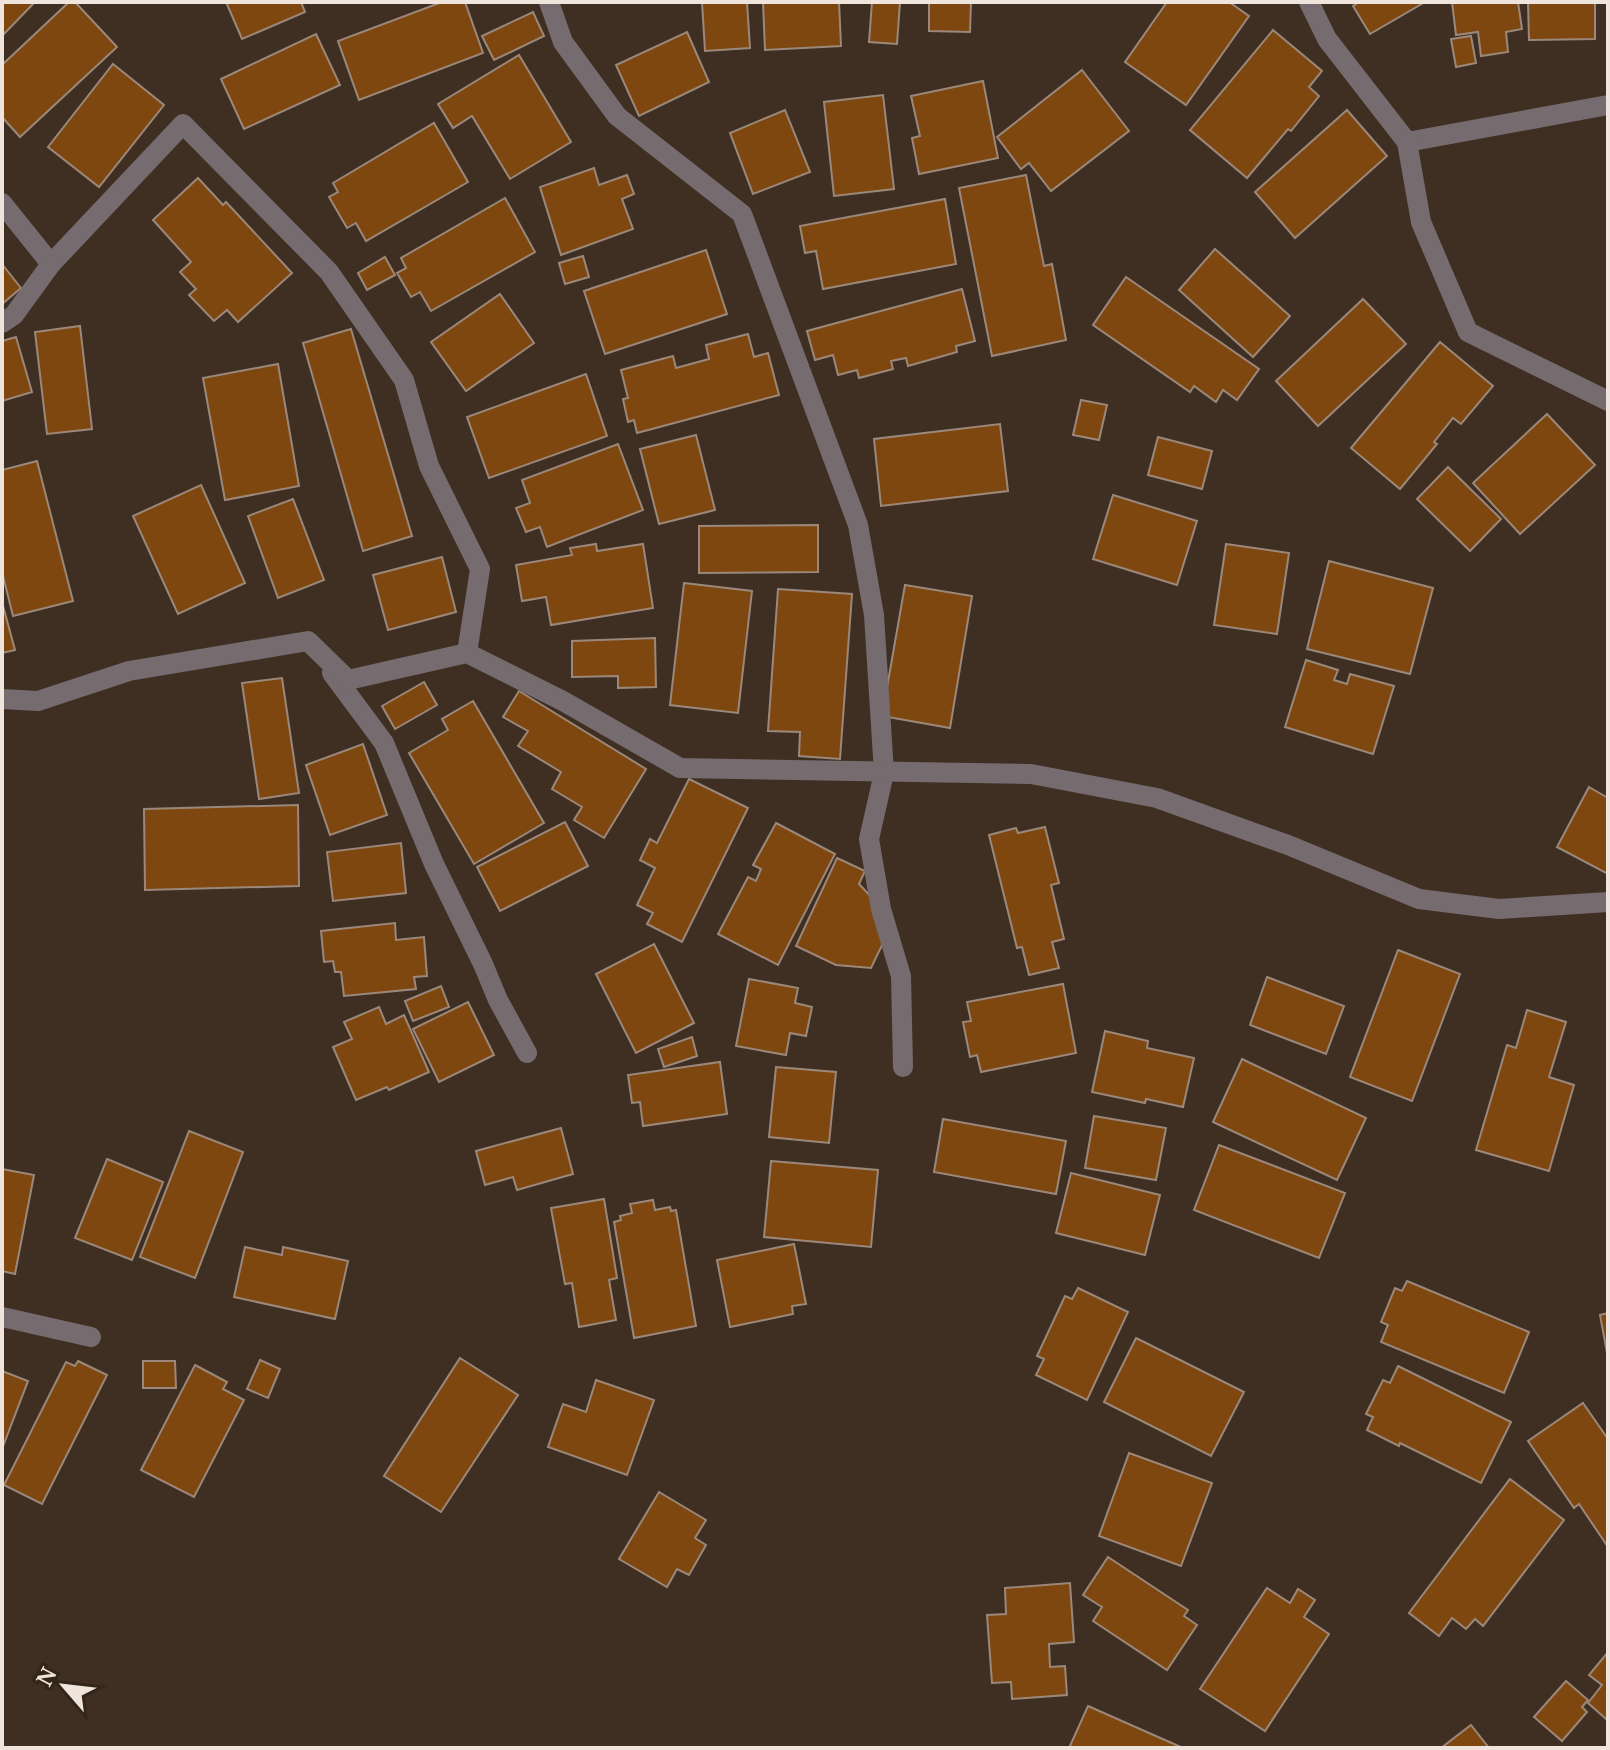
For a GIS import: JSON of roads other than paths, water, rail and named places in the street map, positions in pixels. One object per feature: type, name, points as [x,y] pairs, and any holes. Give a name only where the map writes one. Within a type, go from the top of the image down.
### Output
[{"type":"street","points":[[549,2],[563,42],[617,116],[742,214],[858,525],[874,615],[884,773],[869,839],[881,909],[901,976],[903,1067]]},
{"type":"street","points":[[1309,2],[1327,39],[1407,142],[1421,222],[1468,332],[1608,401]]},
{"type":"street","points":[[1407,142],[1608,105]]},
{"type":"street","points":[[2,323],[14,315],[51,264],[183,124],[329,272],[404,380],[429,466],[480,569],[467,653]]},
{"type":"street","points":[[2,203],[51,264]]},
{"type":"street","points":[[308,641],[348,680],[467,653],[563,701],[680,768],[1031,774],[1157,798],[1288,845],[1419,899],[1499,909],[1608,902]]},
{"type":"street","points":[[2,699],[38,701],[129,671],[308,641]]},
{"type":"street","points":[[308,641],[384,743],[434,864],[498,1000],[527,1053]]},
{"type":"street","points":[[2,1317],[91,1337]]}]
